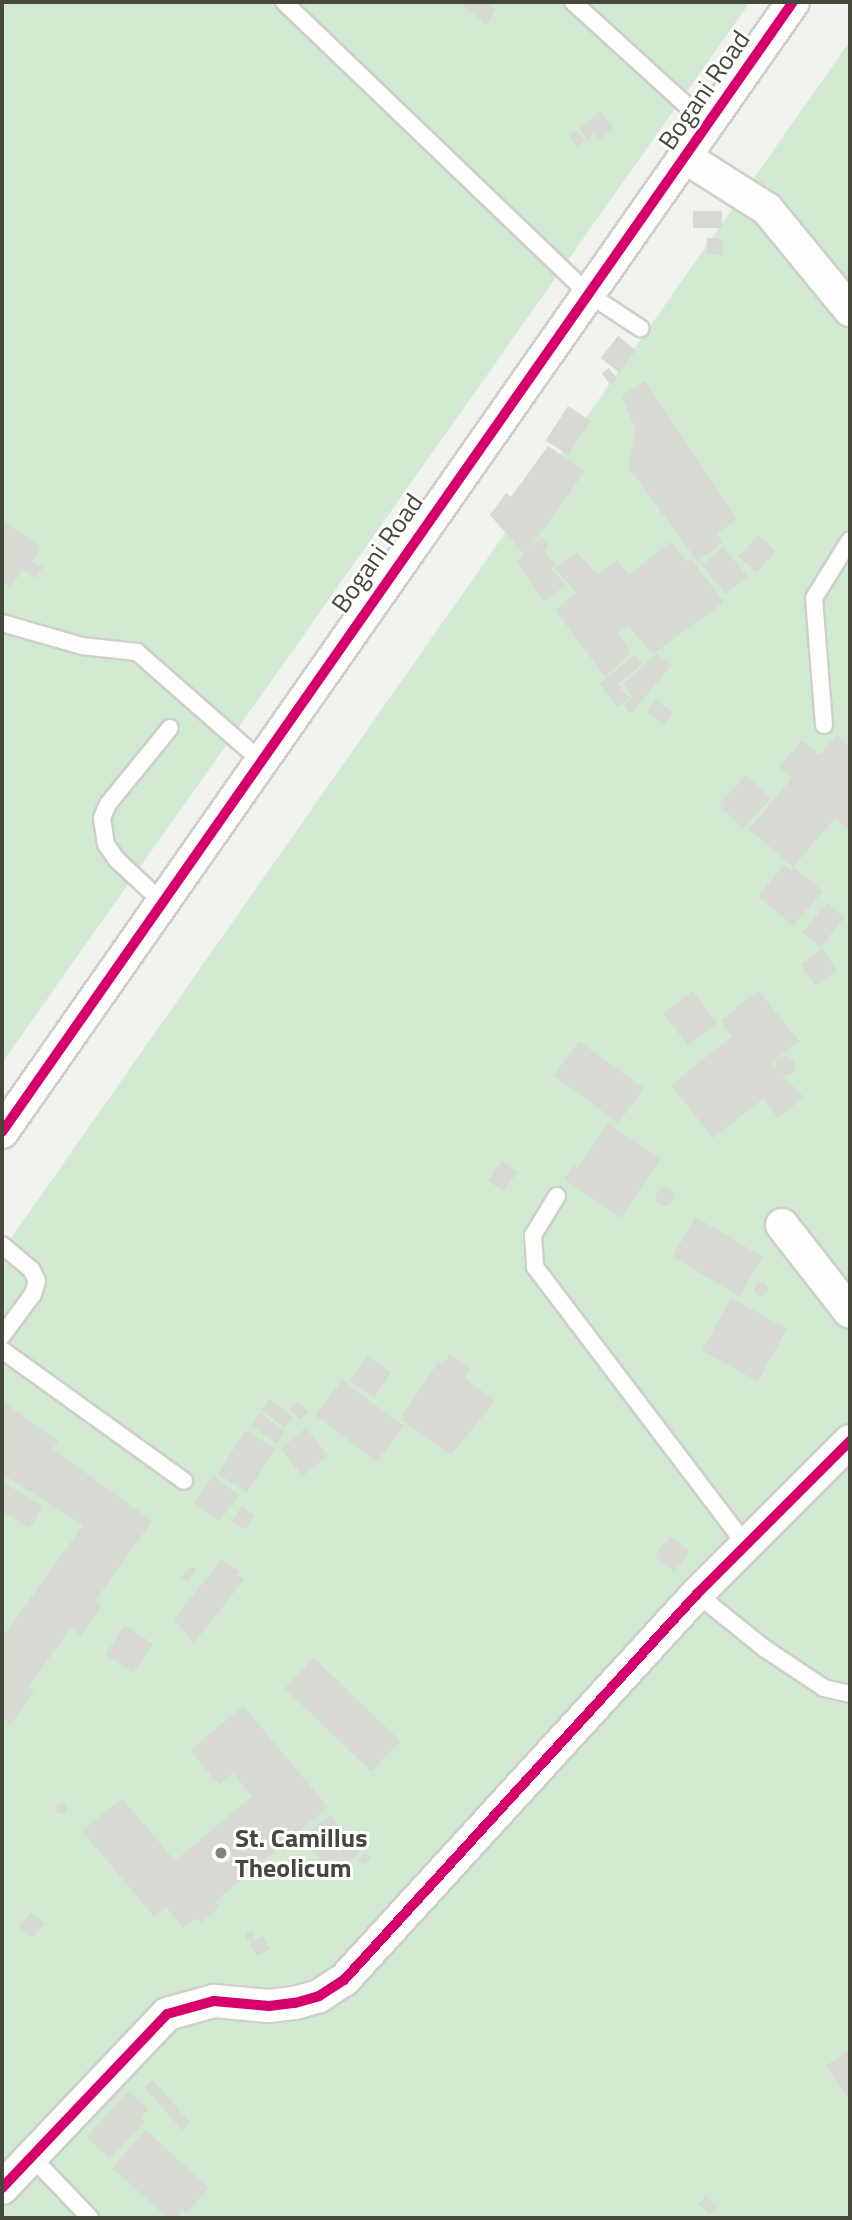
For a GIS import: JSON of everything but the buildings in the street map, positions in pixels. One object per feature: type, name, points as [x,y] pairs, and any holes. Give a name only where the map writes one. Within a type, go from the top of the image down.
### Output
[{"type":"street","name":"Bogani Road","points":[[2,1132],[793,2]]},
{"type":"street","points":[[685,157],[766,209],[794,236],[850,310]]},
{"type":"street","points":[[782,1225],[850,1312]]},
{"type":"street","points":[[2,2188],[167,2014],[214,2001],[269,2006],[295,2003],[319,1996],[344,1980],[697,1594],[850,1441]]},
{"type":"lane","points":[[284,2],[587,293],[640,328]]},
{"type":"lane","points":[[573,2],[708,125]]},
{"type":"lane","points":[[824,725],[814,598],[850,540]]},
{"type":"lane","points":[[2,623],[82,646],[137,652],[260,760]]},
{"type":"lane","points":[[162,902],[117,860],[106,844],[103,818],[108,804],[170,728]]},
{"type":"lane","points":[[557,1196],[533,1235],[535,1267],[745,1544]]},
{"type":"lane","points":[[2,1245],[31,1269],[37,1281],[33,1294],[2,1336]]},
{"type":"lane","points":[[2,1350],[184,1481]]},
{"type":"lane","points":[[697,1594],[764,1648],[824,1688],[850,1694]]},
{"type":"lane","points":[[32,2156],[90,2218]]},
{"type":"green space","points":[[2,2],[750,2],[2,1063]]},
{"type":"green space","points":[[850,41],[850,2218],[2,2218],[2,1251]]},
{"type":"cycle path","points":[[2,1132],[793,2]]},
{"type":"cycle path","points":[[2,2188],[167,2014],[214,2001],[269,2006],[295,2003],[319,1996],[344,1980],[697,1594],[850,1441]]},
{"type":"place","name":"St. Camillus Theolicum","points":[[221,1853]]}]
